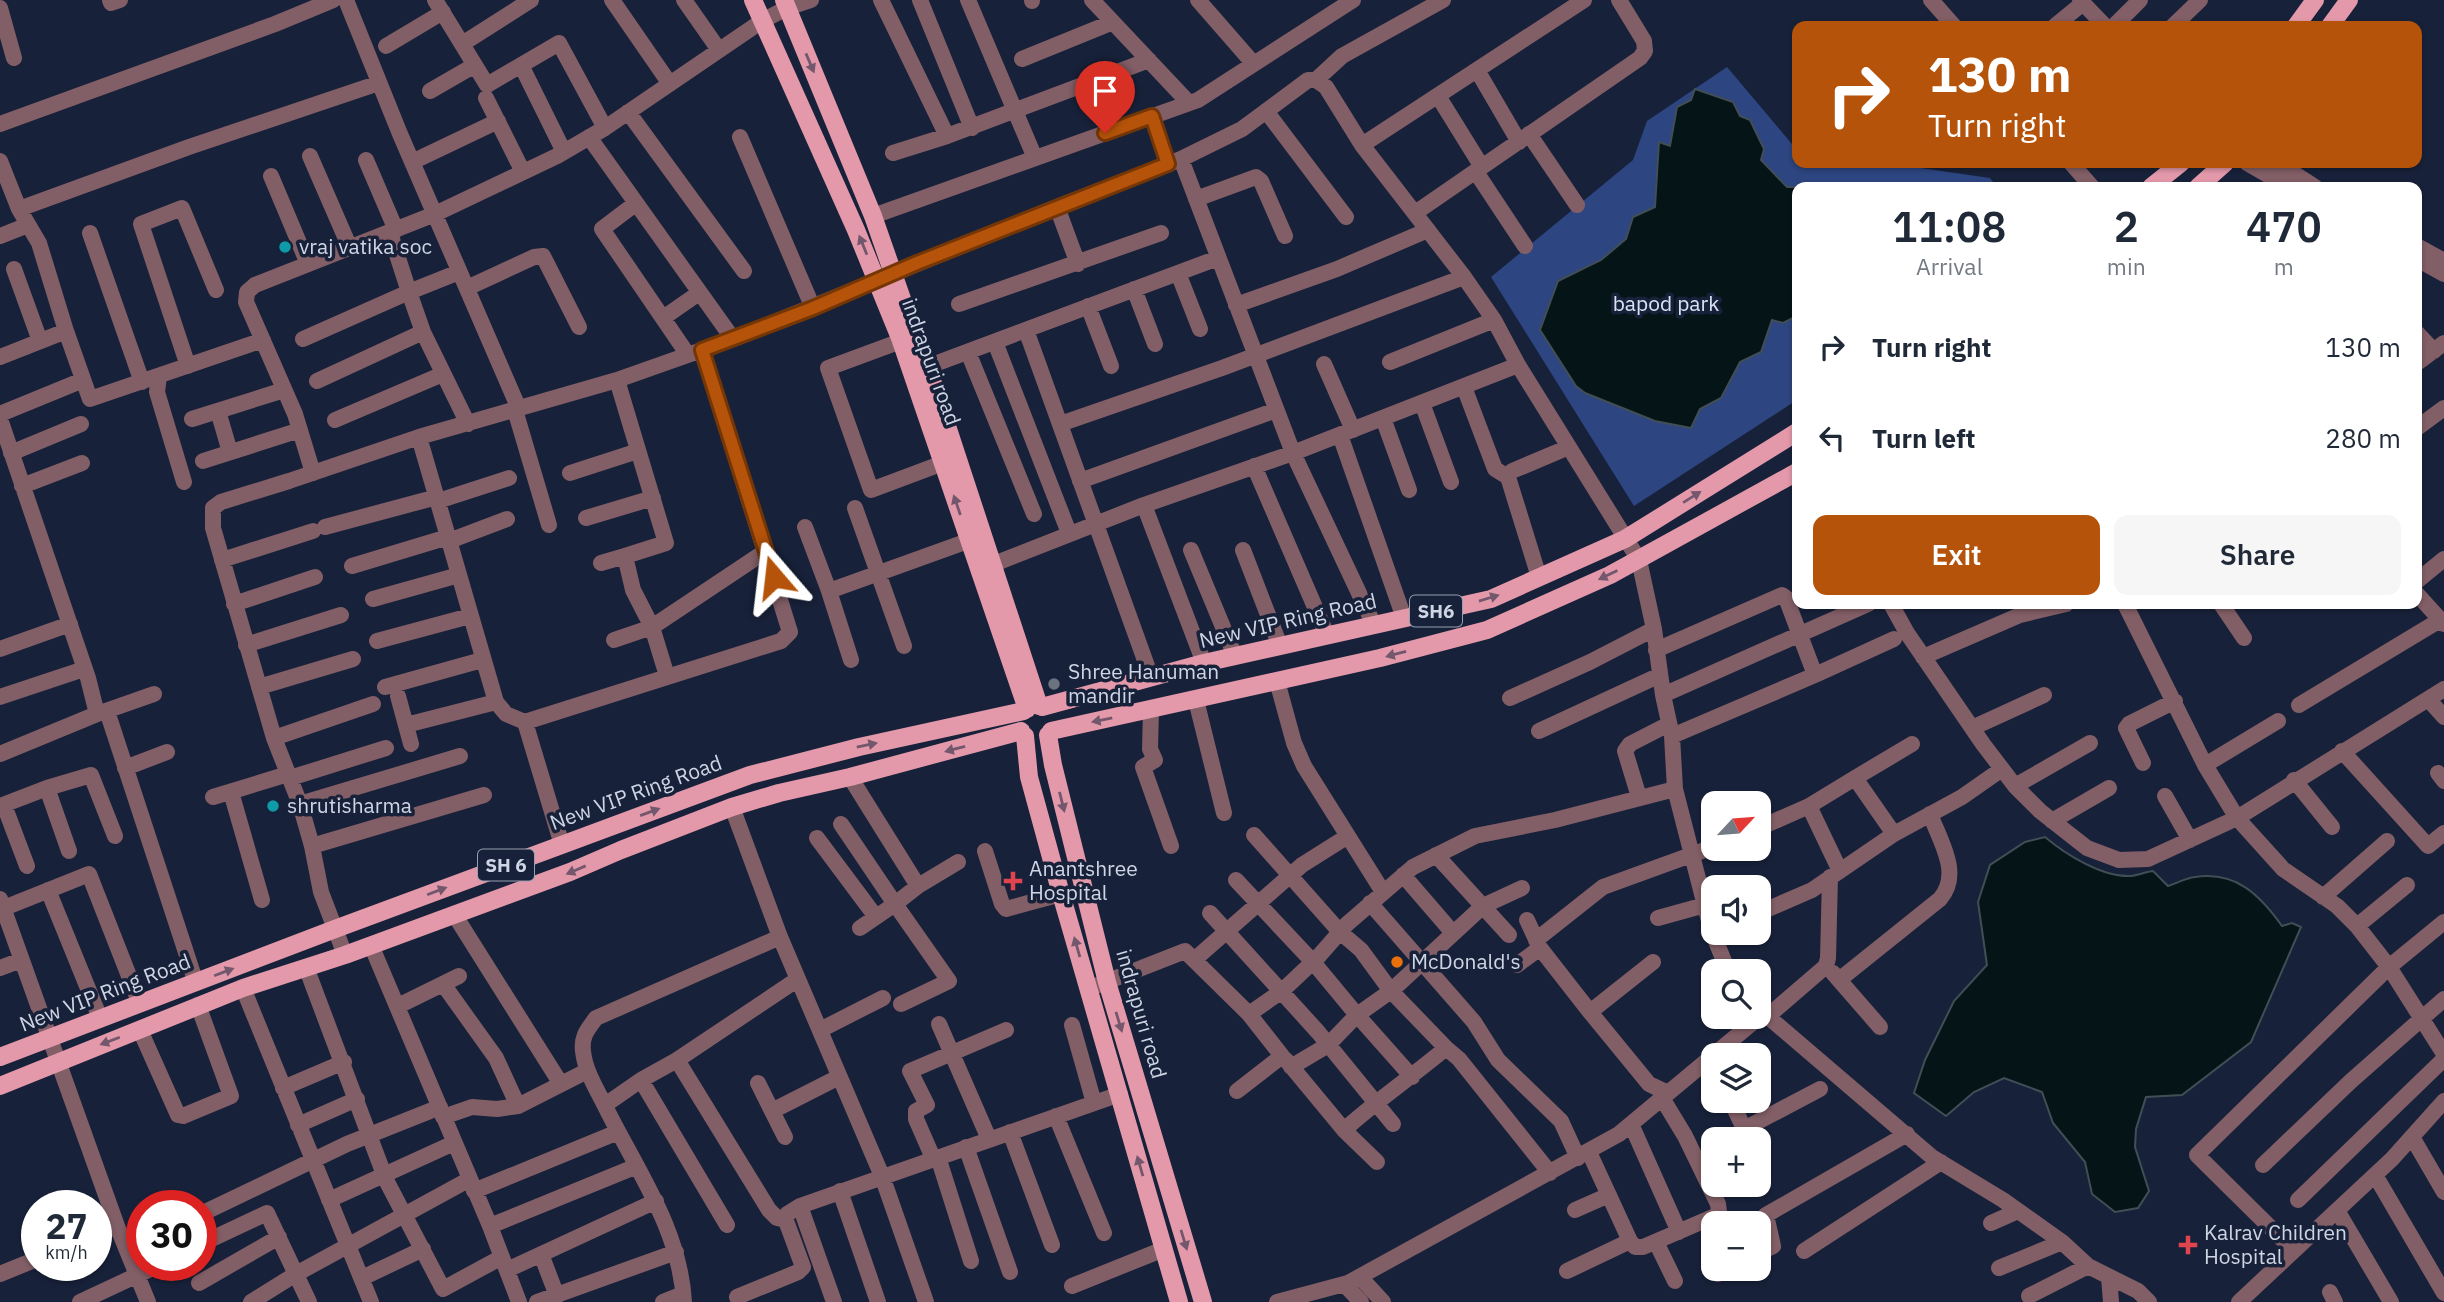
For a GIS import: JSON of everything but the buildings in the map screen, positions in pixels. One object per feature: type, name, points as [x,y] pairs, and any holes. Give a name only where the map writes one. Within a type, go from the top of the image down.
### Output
[{"type":"main road","name":"indrapuri road","points":[[753,0],[877,280],[901,341],[920,370],[1033,708]]},
{"type":"main road","points":[[2300,21],[2315,0]]},
{"type":"main road","points":[[2334,21],[2349,0]]},
{"type":"main road","name":"indrapuri road","points":[[785,4],[894,272],[909,320],[943,464],[976,538]]},
{"type":"main road","points":[[2157,182],[2175,168]]},
{"type":"main road","points":[[2204,182],[2219,168]]},
{"type":"main road","name":"New VIP Ring Road","points":[[0,1057],[750,775],[859,747],[1033,708],[1204,663],[1491,599],[1625,539],[1792,435]]},
{"type":"main road","points":[[1049,733],[1053,726],[1051,715],[1033,708],[1020,718],[1023,733],[1038,740],[1049,733],[1487,630],[1639,560],[1792,475]]},
{"type":"main road","name":"indrapuri road","points":[[1023,733],[1029,777],[1061,894],[1179,1302]]},
{"type":"main road","name":"SH 6","points":[[0,1086],[198,1005],[345,955],[570,872],[732,807],[1023,733]]},
{"type":"main road","name":"indrapuri road","points":[[1049,733],[1053,765],[1107,982],[1200,1301]]},
{"type":"street","points":[[110,0],[111,3],[120,0]]},
{"type":"street","points":[[0,124],[275,24],[333,0]]},
{"type":"street","points":[[346,0],[517,409],[550,525]]},
{"type":"street","points":[[462,44],[531,0]]},
{"type":"street","points":[[612,0],[670,84]]},
{"type":"street","points":[[684,0],[719,50]]},
{"type":"street","points":[[313,473],[285,390],[246,303],[247,292],[255,285],[435,214],[565,152],[628,113],[785,4],[811,0]]},
{"type":"street","points":[[881,0],[947,136]]},
{"type":"street","points":[[920,0],[972,128]]},
{"type":"street","points":[[968,0],[1035,158]]},
{"type":"street","points":[[1092,0],[1189,103]]},
{"type":"street","points":[[1198,0],[1253,63]]},
{"type":"street","points":[[873,216],[1198,100],[1353,0]]},
{"type":"street","points":[[1316,80],[1342,56],[1443,0]]},
{"type":"street","points":[[1362,145],[1584,0]]},
{"type":"street","points":[[1415,213],[1643,55],[1644,41],[1619,0]]},
{"type":"street","points":[[1931,0],[1950,21]]},
{"type":"street","points":[[2119,21],[2140,0]]},
{"type":"street","points":[[2178,21],[2200,0]]},
{"type":"street","points":[[2060,21],[2081,1],[2100,21]]},
{"type":"street","points":[[386,46],[438,3],[487,85],[559,43],[605,128]]},
{"type":"street","points":[[0,8],[14,58]]},
{"type":"street","points":[[1022,59],[1113,22]]},
{"type":"street","points":[[893,153],[972,128],[1149,60]]},
{"type":"street","points":[[430,91],[475,65]]},
{"type":"street","points":[[521,65],[565,152]]},
{"type":"street","points":[[1477,70],[1524,138],[1577,205]]},
{"type":"street","points":[[345,955],[321,892],[300,804],[274,738],[246,645],[213,528],[213,508],[221,502],[419,437],[617,380],[813,308],[894,272],[1175,161],[1242,129],[1308,80],[1316,80],[1326,87],[1362,145],[1494,320],[1518,365],[1639,560],[1654,629],[1662,695],[1670,730],[1675,789],[1701,890]]},
{"type":"street","points":[[19,209],[189,147],[379,83]]},
{"type":"street","points":[[1438,96],[1525,246]]},
{"type":"street","points":[[486,98],[523,172]]},
{"type":"street","points":[[1266,111],[1346,217]]},
{"type":"street","points":[[628,113],[744,271]]},
{"type":"street","points":[[1152,116],[1196,199],[1293,453],[1374,625]]},
{"type":"street","points":[[412,162],[498,121]]},
{"type":"street","points":[[589,137],[733,339]]},
{"type":"street","points":[[740,137],[813,308]]},
{"type":"street","points":[[310,156],[350,248]]},
{"type":"street","points":[[366,160],[393,231],[423,332],[468,424]]},
{"type":"street","points":[[0,161],[3,178],[39,243],[90,399],[263,340]]},
{"type":"street","points":[[2075,168],[2088,182]]},
{"type":"street","points":[[2257,168],[2280,182]]},
{"type":"street","points":[[2286,168],[2307,182]]},
{"type":"street","points":[[271,176],[308,264]]},
{"type":"street","points":[[1196,199],[1256,177],[1261,181],[1285,236]]},
{"type":"street","points":[[419,437],[482,660],[496,702],[506,714],[525,722],[781,641],[790,632],[766,551],[695,352],[663,318],[602,229],[635,204]]},
{"type":"street","points":[[1056,207],[1078,264]]},
{"type":"street","points":[[188,366],[141,224],[183,208],[216,290]]},
{"type":"street","points":[[0,236],[28,225]]},
{"type":"street","points":[[1236,304],[1337,270],[1428,230]]},
{"type":"street","points":[[90,233],[142,382]]},
{"type":"street","points":[[959,304],[1161,233]]},
{"type":"street","points":[[2422,249],[2444,261]]},
{"type":"street","points":[[467,288],[534,257],[544,256],[579,327]]},
{"type":"street","points":[[920,370],[1218,258]]},
{"type":"street","points":[[2422,262],[2444,274]]},
{"type":"street","points":[[15,269],[40,341]]},
{"type":"street","points":[[303,339],[459,272]]},
{"type":"street","points":[[1178,273],[1200,329]]},
{"type":"street","points":[[1060,424],[1256,355],[1464,277]]},
{"type":"street","points":[[1134,289],[1155,344]]},
{"type":"street","points":[[663,318],[699,293]]},
{"type":"street","points":[[1088,306],[1111,366]]},
{"type":"street","points":[[1390,362],[1494,320]]},
{"type":"street","points":[[1026,330],[1151,677]]},
{"type":"street","points":[[0,357],[66,331]]},
{"type":"street","points":[[317,381],[423,332]]},
{"type":"street","points":[[2422,336],[2439,347],[2422,359]]},
{"type":"street","points":[[901,341],[828,369],[871,490],[943,464]]},
{"type":"street","points":[[995,342],[1069,533]]},
{"type":"street","points":[[968,352],[1034,514]]},
{"type":"street","points":[[1324,363],[1404,618]]},
{"type":"street","points":[[986,568],[1069,533],[1347,433],[1518,365]]},
{"type":"street","points":[[335,420],[443,374]]},
{"type":"street","points":[[159,376],[157,392],[184,482]]},
{"type":"street","points":[[0,414],[83,380]]},
{"type":"street","points":[[601,562],[666,543],[617,380]]},
{"type":"street","points":[[1464,387],[1495,469],[1508,477],[1539,578]]},
{"type":"street","points":[[192,419],[285,390]]},
{"type":"street","points":[[1422,403],[1451,482]]},
{"type":"street","points":[[2422,424],[2444,408]]},
{"type":"street","points":[[1080,481],[1276,410]]},
{"type":"street","points":[[218,411],[230,453]]},
{"type":"street","points":[[1383,418],[1409,490]]},
{"type":"street","points":[[0,419],[11,453],[8,470],[22,486],[85,669],[125,768],[196,982]]},
{"type":"street","points":[[11,453],[81,424]]},
{"type":"street","points":[[203,461],[300,430]]},
{"type":"street","points":[[1508,477],[1512,471],[1569,447]]},
{"type":"street","points":[[570,473],[638,451]]},
{"type":"street","points":[[22,486],[82,463]]},
{"type":"street","points":[[1254,466],[1327,635]]},
{"type":"street","points":[[222,559],[319,529],[509,478]]},
{"type":"street","points":[[586,518],[653,498]]},
{"type":"street","points":[[1143,505],[1204,663]]},
{"type":"street","points":[[855,508],[904,646]]},
{"type":"street","points":[[352,566],[507,519]]},
{"type":"street","points":[[805,527],[851,660]]},
{"type":"street","points":[[829,592],[976,538]]},
{"type":"street","points":[[1191,550],[1236,656]]},
{"type":"street","points":[[1243,550],[1280,646]]},
{"type":"street","points":[[614,640],[652,627],[766,551]]},
{"type":"street","points":[[625,556],[635,596],[652,627],[667,676]]},
{"type":"street","points":[[2422,577],[2444,559]]},
{"type":"street","points":[[373,599],[459,575]]},
{"type":"street","points":[[234,604],[315,577]]},
{"type":"street","points":[[1656,650],[1782,595],[1786,598],[1815,675]]},
{"type":"street","points":[[2299,705],[2442,622],[2422,600]]},
{"type":"street","points":[[1662,695],[1857,609]]},
{"type":"street","points":[[1894,609],[1923,657],[2015,786],[2087,849],[2119,860],[2148,859],[2237,818],[2294,780],[2444,689]]},
{"type":"street","points":[[1923,657],[2014,618],[2047,609]]},
{"type":"street","points":[[2128,609],[2205,765],[2237,818],[2283,869],[2323,897],[2357,926],[2389,967],[2444,1057],[2298,1200]]},
{"type":"street","points":[[2227,609],[2244,638]]},
{"type":"street","points":[[246,645],[341,615]]},
{"type":"street","points":[[377,641],[470,616]]},
{"type":"street","points":[[0,649],[70,624]]},
{"type":"street","points":[[1510,698],[1590,662],[1654,629]]},
{"type":"street","points":[[1639,797],[1626,756],[1627,747],[1815,675],[1894,639]]},
{"type":"street","points":[[259,687],[353,659]]},
{"type":"street","points":[[411,744],[406,725],[391,692],[482,660]]},
{"type":"street","points":[[0,697],[85,669]]},
{"type":"street","points":[[1539,731],[1660,675]]},
{"type":"street","points":[[1277,681],[1299,755],[1383,892]]},
{"type":"street","points":[[0,754],[154,694]]},
{"type":"street","points":[[1972,728],[2044,695]]},
{"type":"street","points":[[2428,699],[2444,717]]},
{"type":"street","points":[[1196,700],[1224,813]]},
{"type":"street","points":[[2143,763],[2126,728],[2175,701]]},
{"type":"street","points":[[406,725],[496,702]]},
{"type":"street","points":[[274,738],[373,704]]},
{"type":"street","points":[[1151,710],[1150,750],[1155,760],[1143,767],[1171,846]]},
{"type":"street","points":[[525,722],[562,845]]},
{"type":"street","points":[[2205,765],[2278,722]]},
{"type":"street","points":[[2015,786],[2090,743]]},
{"type":"street","points":[[1771,823],[1809,806],[1912,744]]},
{"type":"street","points":[[213,797],[386,748]]},
{"type":"street","points":[[2342,751],[2428,846],[2444,833]]},
{"type":"street","points":[[125,768],[167,752]]},
{"type":"street","points":[[300,804],[460,756]]},
{"type":"street","points":[[1771,908],[1812,890],[1894,834],[1962,797],[2002,769]]},
{"type":"street","points":[[27,866],[2,805],[47,788],[92,775],[115,836]]},
{"type":"street","points":[[850,777],[918,886]]},
{"type":"street","points":[[1855,778],[1894,834]]},
{"type":"street","points":[[2294,780],[2332,827]]},
{"type":"street","points":[[47,788],[69,851]]},
{"type":"street","points":[[2052,821],[2109,788]]},
{"type":"street","points":[[1249,1014],[1282,991],[1370,903],[1413,867],[1475,836],[1555,820],[1675,789]]},
{"type":"street","points":[[231,792],[262,900]]},
{"type":"street","points":[[312,846],[484,795]]},
{"type":"street","points":[[2165,796],[2190,840]]},
{"type":"street","points":[[1771,1007],[1826,965],[1828,958],[1835,874],[1809,806]]},
{"type":"street","points":[[732,807],[780,937],[882,1176],[926,1302]]},
{"type":"street","points":[[1839,980],[1940,898],[1949,886],[1950,868],[1930,814]]},
{"type":"street","points":[[841,824],[949,981],[901,1004]]},
{"type":"street","points":[[1254,835],[1340,932],[1361,950],[1391,991],[1459,1059],[1550,1173]]},
{"type":"street","points":[[1194,960],[1302,866],[1348,836]]},
{"type":"street","points":[[817,838],[876,917]]},
{"type":"street","points":[[2323,897],[2387,841]]},
{"type":"street","points":[[985,850],[1006,909],[1061,894]]},
{"type":"street","points":[[1517,965],[1603,887],[1701,852]]},
{"type":"street","points":[[1436,855],[1509,935]]},
{"type":"street","points":[[860,928],[918,886],[958,862]]},
{"type":"street","points":[[126,1246],[2,910],[96,872],[140,1004]]},
{"type":"street","points":[[1403,876],[1453,933]]},
{"type":"street","points":[[1236,880],[1313,962],[1412,1077]]},
{"type":"street","points":[[2357,926],[2407,885]]},
{"type":"street","points":[[1237,1091],[1287,1061],[1328,1045],[1357,1015],[1391,991],[1483,906],[1521,888]]},
{"type":"street","points":[[48,890],[100,1018]]},
{"type":"street","points":[[1370,903],[1474,1022],[1498,1060],[1561,1121],[1609,1195],[1635,1247],[1656,1242],[1715,1216],[1718,1204],[1665,1096],[1649,1084],[1590,1012],[1538,944],[1527,920]]},
{"type":"street","points":[[1658,918],[1701,906]]},
{"type":"street","points":[[1210,913],[1282,991],[1393,1124]]},
{"type":"street","points":[[454,914],[561,1084]]},
{"type":"street","points":[[2292,1250],[2197,1155],[2389,967],[2444,922]]},
{"type":"street","points":[[663,1302],[683,1298],[676,1252],[656,1201],[587,1071],[582,1049],[584,1033],[596,1018],[780,937]]},
{"type":"street","points":[[371,945],[490,1226],[519,1302]]},
{"type":"street","points":[[1088,989],[1185,951],[1249,1014],[1343,1130],[1377,1162]]},
{"type":"street","points":[[0,968],[21,960]]},
{"type":"street","points":[[1590,1012],[1653,962]]},
{"type":"street","points":[[1826,965],[1880,1027]]},
{"type":"street","points":[[306,967],[344,1062],[384,1175],[446,1295],[504,1264],[541,1254],[656,1201]]},
{"type":"street","points":[[398,1006],[459,976]]},
{"type":"street","points":[[605,1105],[798,979]]},
{"type":"street","points":[[443,984],[496,1058],[518,1106]]},
{"type":"street","points":[[243,988],[372,1302]]},
{"type":"street","points":[[820,1030],[883,998]]},
{"type":"street","points":[[2263,1165],[2420,1018],[2444,999]]},
{"type":"street","points":[[141,1030],[178,1115],[183,1116],[231,1097],[198,1005]]},
{"type":"street","points":[[1771,1018],[1941,1162],[2062,1242],[2088,1266],[2138,1291],[2149,1302]]},
{"type":"street","points":[[939,1024],[989,1139]]},
{"type":"street","points":[[1072,1025],[1094,1103]]},
{"type":"street","points":[[1730,1043],[1746,1029]]},
{"type":"street","points":[[971,1261],[935,1158],[916,1119],[916,1111],[927,1105],[910,1071],[1006,1030]]},
{"type":"street","points":[[1343,1130],[1446,1048]]},
{"type":"street","points":[[677,1060],[769,1210],[777,1218],[786,1220]]},
{"type":"street","points":[[283,1088],[344,1062]]},
{"type":"street","points":[[1278,1302],[1360,1277],[1584,1155],[1619,1134],[1701,1068]]},
{"type":"street","points":[[217,1206],[369,1135],[442,1112],[472,1107],[498,1109],[518,1106],[587,1071]]},
{"type":"street","points":[[772,1111],[839,1077]]},
{"type":"street","points":[[641,1080],[727,1225]]},
{"type":"street","points":[[758,1083],[785,1137]]},
{"type":"street","points":[[1757,1127],[1820,1088]]},
{"type":"street","points":[[737,1297],[803,1267],[786,1220],[787,1214],[800,1206],[1120,1094]]},
{"type":"street","points":[[298,1125],[357,1099]]},
{"type":"street","points":[[2239,1302],[2292,1250],[2338,1212],[2444,1101]]},
{"type":"street","points":[[1056,1116],[1104,1233]]},
{"type":"street","points":[[1631,1124],[1679,1232]]},
{"type":"street","points":[[251,1302],[403,1214],[472,1185],[618,1132]]},
{"type":"street","points":[[1010,1132],[1052,1245]]},
{"type":"street","points":[[1771,1212],[1907,1135]]},
{"type":"street","points":[[2412,1137],[2444,1192]]},
{"type":"street","points":[[329,1200],[454,1143]]},
{"type":"street","points":[[966,1147],[1010,1272]]},
{"type":"street","points":[[1804,1251],[1941,1162]]},
{"type":"street","points":[[490,1226],[637,1166]]},
{"type":"street","points":[[2375,1175],[2444,1293]]},
{"type":"street","points":[[839,1191],[878,1302]]},
{"type":"street","points":[[1575,1210],[1609,1195]]},
{"type":"street","points":[[800,1206],[834,1302]]},
{"type":"street","points":[[1991,1223],[2018,1211]]},
{"type":"street","points":[[2338,1212],[2391,1302]]},
{"type":"street","points":[[217,1236],[267,1213],[309,1302]]},
{"type":"street","points":[[112,1228],[117,1226]]},
{"type":"street","points":[[199,1283],[279,1237]]},
{"type":"street","points":[[1567,1271],[1630,1241]]},
{"type":"street","points":[[1656,1242],[1675,1281]]},
{"type":"street","points":[[1999,1268],[2062,1242]]},
{"type":"street","points":[[362,1278],[423,1249]]},
{"type":"street","points":[[1072,1286],[1164,1249]]},
{"type":"street","points":[[537,1302],[676,1252]]},
{"type":"street","points":[[541,1254],[557,1296]]},
{"type":"street","points":[[0,1273],[21,1265]]},
{"type":"street","points":[[2029,1296],[2088,1266]]},
{"type":"street","points":[[1360,1277],[1383,1302]]},
{"type":"street","points":[[2109,1277],[2111,1302]]},
{"type":"street","points":[[80,1302],[126,1281]]},
{"type":"street","points":[[140,1281],[148,1302]]},
{"type":"street","points":[[1344,1284],[1361,1302]]},
{"type":"green space","name":"bapod park","points":[[1727,67],[1792,144],[1792,168],[1921,168],[1990,178],[1993,182],[1792,182],[1792,403],[1634,506],[1491,277],[1633,160],[1647,121]]},
{"type":"shaded area","points":[[1695,89],[1733,102],[1740,116],[1750,120],[1764,149],[1761,160],[1787,187],[1792,187],[1792,318],[1783,323],[1772,320],[1761,352],[1740,362],[1721,398],[1700,409],[1691,428],[1655,421],[1585,393],[1576,386],[1540,330],[1558,281],[1601,260],[1626,239],[1633,217],[1655,207],[1659,142],[1670,146],[1677,107],[1691,100]]},
{"type":"shaded area","points":[[2045,837],[2063,851],[2097,869],[2120,876],[2153,871],[2168,886],[2185,879],[2210,876],[2235,882],[2256,895],[2282,926],[2292,923],[2301,927],[2251,1042],[2182,1095],[2146,1097],[2136,1129],[2135,1147],[2149,1191],[2138,1208],[2115,1212],[2092,1194],[2085,1162],[2053,1123],[2042,1092],[2004,1078],[1974,1092],[1946,1116],[1914,1093],[1925,1060],[1954,1001],[1987,965],[1978,902],[1990,865],[2025,842]]},
{"type":"place","name":"vraj vatika soc","points":[[285,247]]},
{"type":"place","name":"Shree Hanuman mandir","points":[[1054,684]]},
{"type":"place","name":"shrutisharma","points":[[273,806]]},
{"type":"place","name":"Anantshree Hospital","points":[[1013,881]]},
{"type":"place","name":"McDonald's","points":[[1397,962]]},
{"type":"place","name":"Kalrav Children Hospital","points":[[2188,1245]]},
{"type":"route","points":[[774,577],[702,350],[813,308],[917,263],[1168,164],[1152,116],[1105,133]]}]
